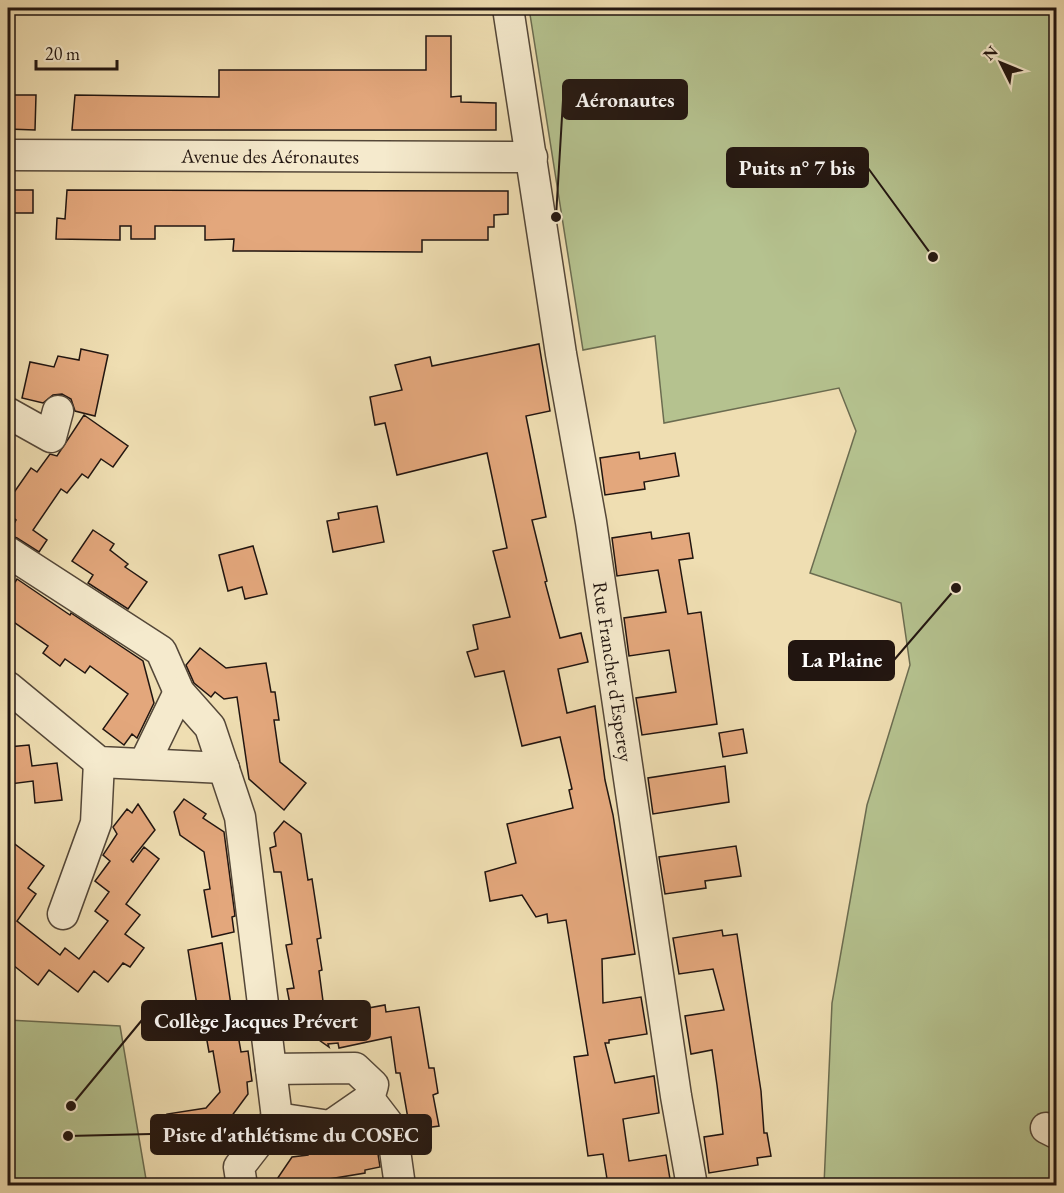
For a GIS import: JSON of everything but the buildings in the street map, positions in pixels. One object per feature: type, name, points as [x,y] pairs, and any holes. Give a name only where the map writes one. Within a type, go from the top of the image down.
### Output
[{"type":"street","name":"Rue Franchet d'Esperey","points":[[508,8],[561,354],[591,522],[676,1096],[692,1185]]},
{"type":"street","name":"Avenue des Aéronautes","points":[[8,155],[532,158]]},
{"type":"street","points":[[8,413],[51,437],[58,411]]},
{"type":"street","points":[[8,552],[161,651],[178,692],[210,727],[240,817],[277,1118],[239,1167],[242,1185]]},
{"type":"street","points":[[8,687],[99,762],[224,768]]},
{"type":"street","points":[[144,764],[178,692]]},
{"type":"street","points":[[63,914],[96,823],[99,762]]},
{"type":"street","points":[[271,1069],[355,1068],[374,1085],[369,1099],[330,1126],[277,1118]]},
{"type":"street","points":[[369,1099],[392,1129],[400,1185]]},
{"type":"green space","points":[[529,8],[1056,8],[1056,1092],[1046,1128],[1056,1133],[1056,1161],[1049,1185],[824,1185],[832,1003],[867,805],[910,665],[901,603],[810,573],[856,431],[839,388],[664,423],[655,336],[583,350]]},
{"type":"green space","points":[[8,1020],[120,1026],[147,1185],[8,1185]]},
{"type":"place","name":"Aéronautes","points":[[556,217]]},
{"type":"place","name":"Puits n° 7 bis","points":[[933,257]]},
{"type":"place","name":"La Plaine","points":[[956,588]]},
{"type":"place","name":"Collège Jacques Prévert","points":[[71,1106]]},
{"type":"place","name":"Piste d'athlétisme du COSEC","points":[[68,1136]]}]
